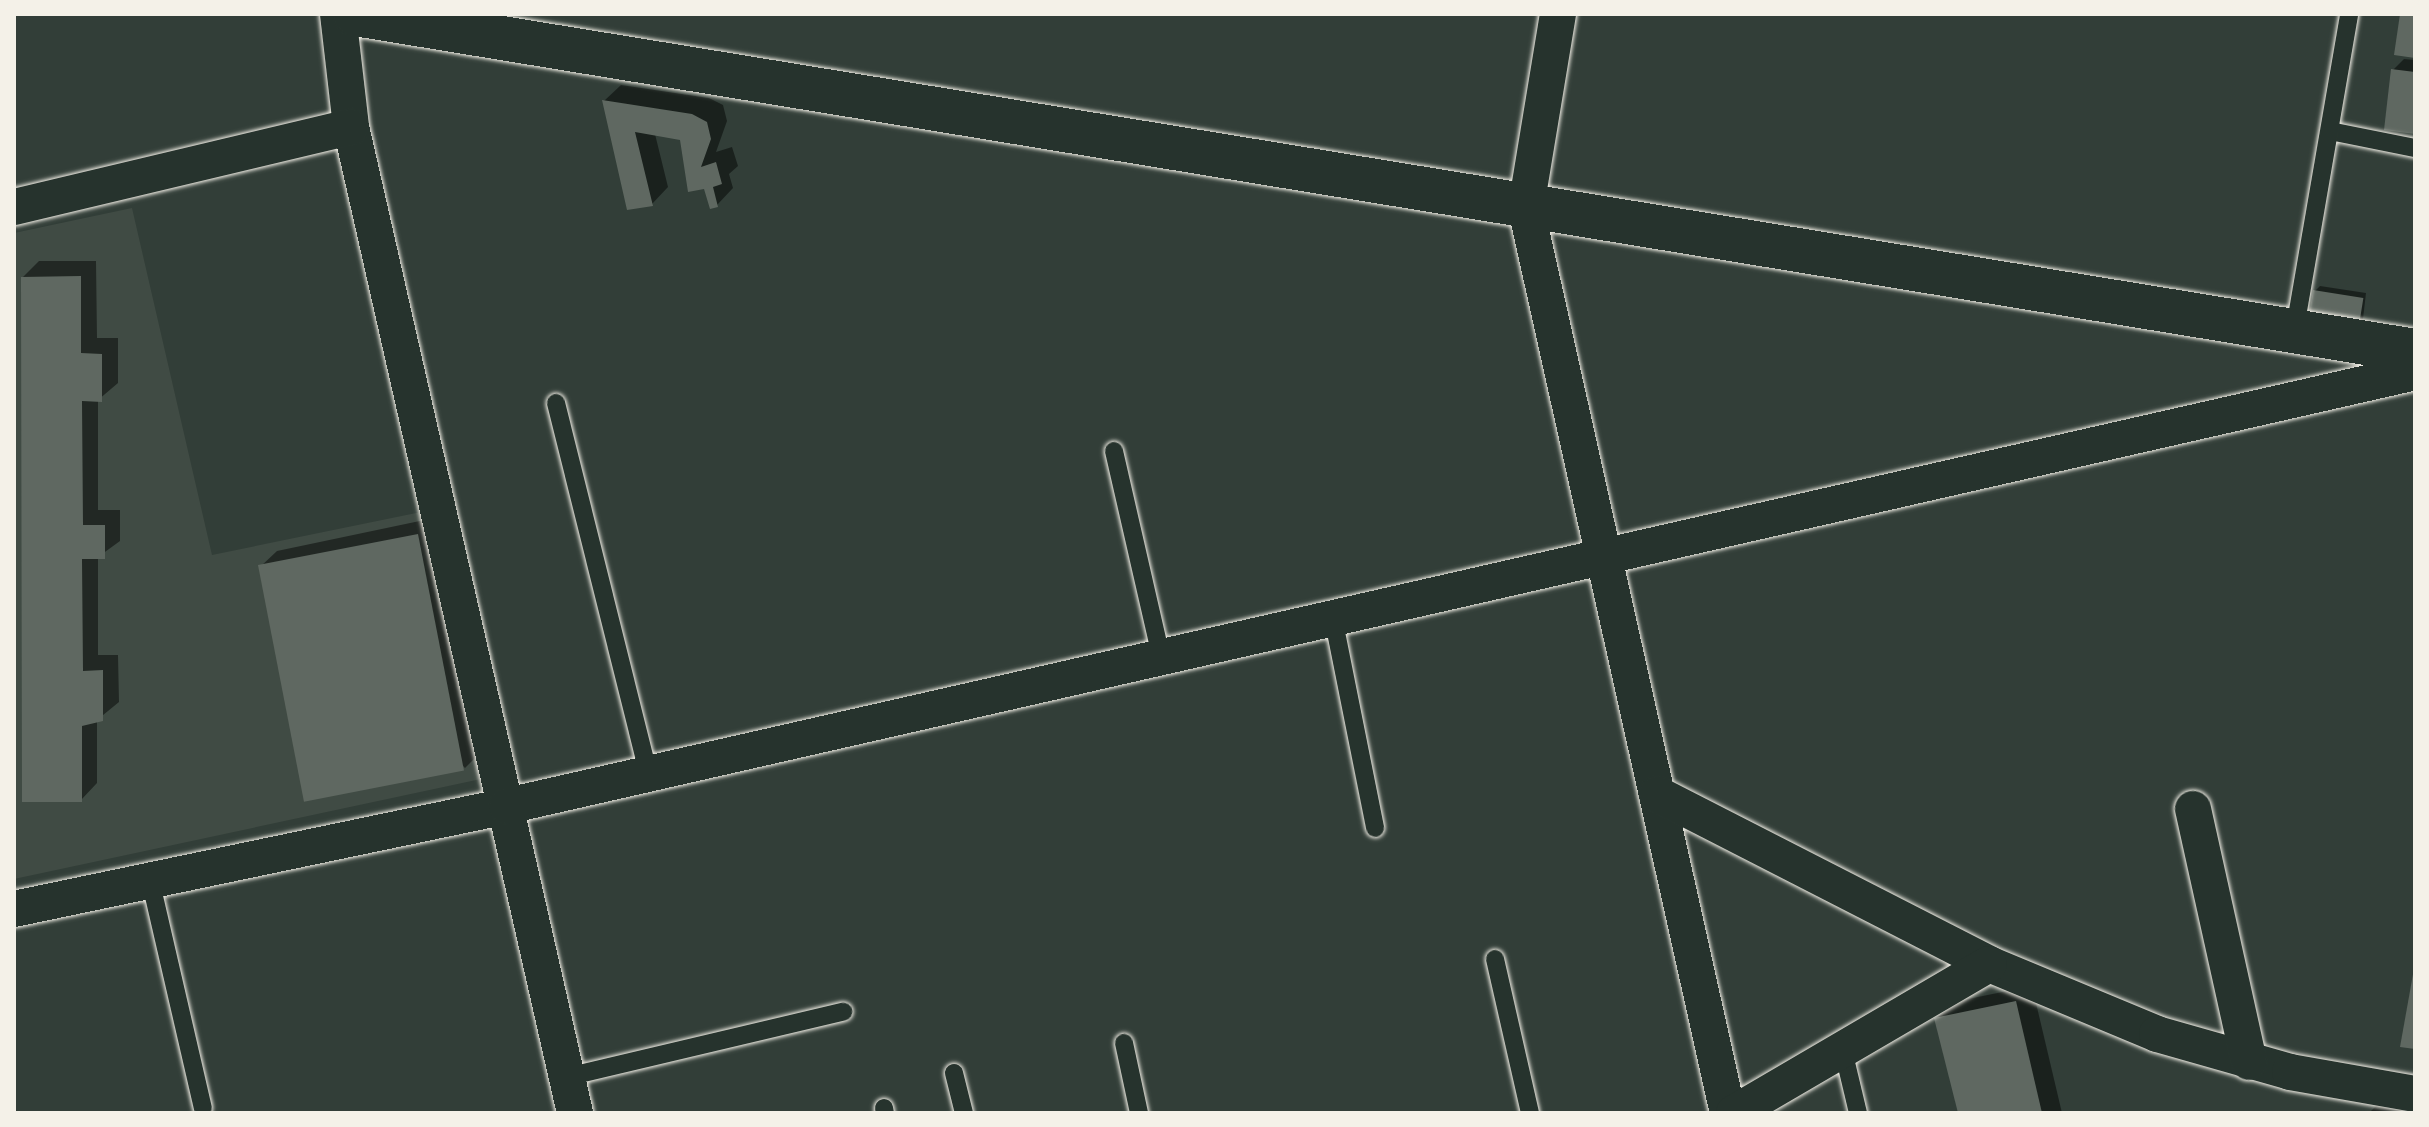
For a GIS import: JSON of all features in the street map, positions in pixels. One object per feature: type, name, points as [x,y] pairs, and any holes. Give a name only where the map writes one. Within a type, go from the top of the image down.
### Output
[{"type":"street","points":[[338,14],[351,127],[575,1113]]},
{"type":"street","points":[[355,14],[1038,123],[1526,208],[2295,328],[2415,351]]},
{"type":"street","points":[[1558,14],[1526,208],[1607,556],[1728,1113]]},
{"type":"street","points":[[14,207],[351,127]]},
{"type":"street","points":[[14,909],[507,806],[648,771],[2415,372]]},
{"type":"street","points":[[1657,794],[1989,964],[2157,1034],[2249,1062],[2415,1094]]},
{"type":"street","points":[[2193,809],[2249,1062]]},
{"type":"street","points":[[1734,1113],[1989,964]]},
{"type":"lane","points":[[2295,328],[2349,14]]},
{"type":"lane","points":[[2330,131],[2415,148]]},
{"type":"lane","points":[[556,403],[648,771]]},
{"type":"lane","points":[[1114,451],[1161,656]]},
{"type":"lane","points":[[1333,617],[1375,828]]},
{"type":"lane","points":[[150,879],[203,1108]]},
{"type":"lane","points":[[1495,959],[1530,1113]]},
{"type":"lane","points":[[567,1077],[843,1012]]},
{"type":"lane","points":[[1124,1043],[1139,1113]]},
{"type":"lane","points":[[1843,1050],[1858,1113]]},
{"type":"lane","points":[[954,1073],[964,1113]]},
{"type":"shaded area","points":[[132,208],[212,555],[426,511],[481,779],[14,879],[14,233]]},
{"type":"building","points":[[2400,14],[2415,14],[2415,58],[2394,55]]},
{"type":"building","points":[[2391,69],[2415,72],[2415,134],[2384,130]]},
{"type":"building","points":[[602,100],[692,114],[707,122],[711,139],[701,167],[716,162],[722,184],[713,187],[718,207],[710,209],[704,189],[688,192],[680,140],[635,132],[653,206],[627,210]]},
{"type":"building","points":[[81,276],[81,353],[102,354],[102,402],[82,401],[83,525],[105,525],[105,559],[82,559],[83,671],[103,670],[103,721],[82,726],[82,802],[22,802],[21,277]]},
{"type":"building","points":[[2313,290],[2363,298],[2359,327],[2308,319]]},
{"type":"building","points":[[418,534],[464,771],[304,802],[258,565]]},
{"type":"building","points":[[2415,963],[2415,1049],[2400,1047]]},
{"type":"building","points":[[2016,1001],[2042,1113],[1958,1113],[1934,1018]]}]
